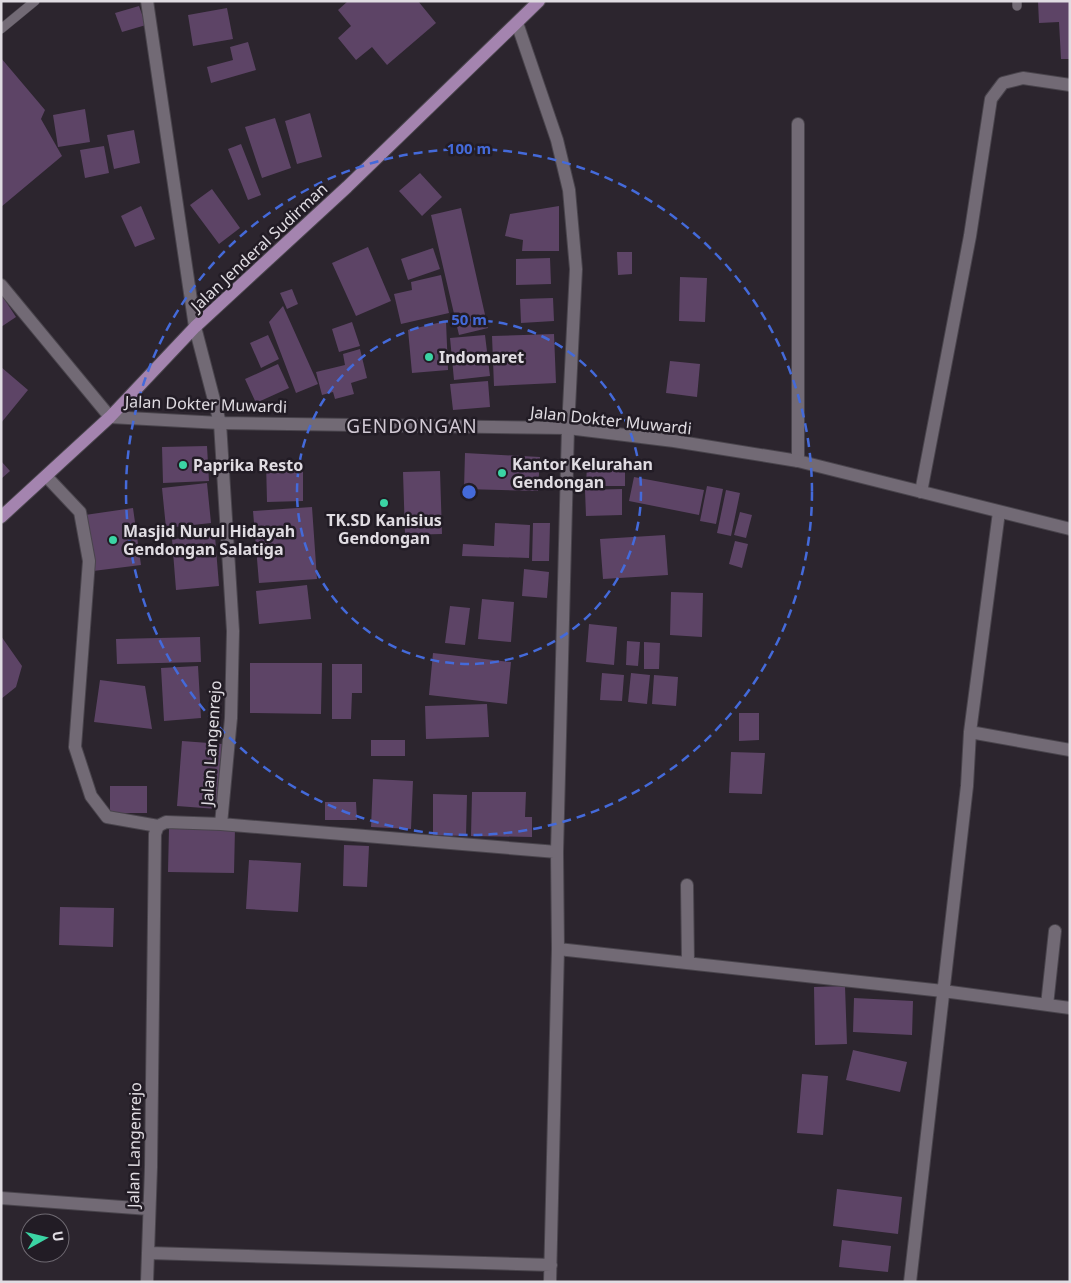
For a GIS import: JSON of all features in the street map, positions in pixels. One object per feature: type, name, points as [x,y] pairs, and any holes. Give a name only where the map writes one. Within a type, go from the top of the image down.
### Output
[{"type":"main road","name":"Jalan Jenderal Sudirman","points":[[1,516],[110,417],[195,327],[347,187],[539,1]]},
{"type":"street","name":"Jalan Langenrejo","points":[[147,1],[195,327],[220,423],[232,631],[231,718],[221,824],[166,822],[158,826],[154,834],[149,1253],[147,1282]]},
{"type":"street","points":[[517,23],[557,140],[569,190],[574,228],[576,268],[568,428],[557,852],[558,949],[550,1282]]},
{"type":"street","points":[[921,492],[970,236],[991,99],[1003,83],[1023,78],[1070,85]]},
{"type":"street","points":[[798,124],[798,461]]},
{"type":"street","points":[[1,285],[110,417]]},
{"type":"street","name":"Jalan Dokter Muwardi","points":[[110,417],[220,423],[568,428],[674,441],[798,461],[1070,529]]},
{"type":"street","points":[[46,476],[80,512],[89,561],[74,748],[91,796],[107,817],[158,826]]},
{"type":"street","points":[[910,1282],[967,786],[970,732],[999,512]]},
{"type":"street","points":[[970,732],[1070,750]]},
{"type":"street","points":[[221,824],[557,852]]},
{"type":"street","points":[[687,885],[688,962]]},
{"type":"street","points":[[1047,1005],[1055,931]]},
{"type":"street","points":[[558,949],[943,991],[1070,1008]]},
{"type":"street","points":[[1,1198],[149,1209]]},
{"type":"street","points":[[149,1253],[551,1266]]},
{"type":"lane","points":[[1,29],[35,1]]},
{"type":"building","points":[[348,1],[418,1],[436,23],[387,65],[372,47],[356,60],[338,38],[351,26],[338,10]]},
{"type":"building","points":[[1038,1],[1070,1],[1070,59],[1061,59],[1059,22],[1039,23]]},
{"type":"building","points":[[139,6],[146,25],[122,32],[115,13]]},
{"type":"building","points":[[227,8],[233,39],[193,46],[188,15]]},
{"type":"building","points":[[248,42],[256,70],[211,83],[207,67],[233,60],[230,47]]},
{"type":"building","points":[[1,58],[45,110],[41,119],[62,156],[1,207]]},
{"type":"building","points":[[85,109],[90,142],[58,147],[53,115]]},
{"type":"building","points":[[310,113],[322,157],[297,164],[285,121]]},
{"type":"building","points":[[275,118],[291,168],[262,178],[245,127]]},
{"type":"building","points":[[134,130],[140,163],[114,169],[107,135]]},
{"type":"building","points":[[241,144],[261,195],[248,200],[228,149]]},
{"type":"building","points":[[104,146],[109,173],[85,178],[80,150]]},
{"type":"building","points":[[420,173],[442,197],[422,216],[399,191]]},
{"type":"building","points":[[212,189],[240,228],[219,244],[190,205]]},
{"type":"building","points":[[141,206],[155,239],[135,247],[121,216]]},
{"type":"building","points":[[559,206],[559,251],[522,251],[523,240],[505,236],[510,214]]},
{"type":"building","points":[[461,208],[488,328],[459,335],[431,215]]},
{"type":"building","points":[[368,247],[391,301],[356,316],[332,263]]},
{"type":"building","points":[[433,248],[440,269],[408,280],[401,259]]},
{"type":"building","points":[[617,252],[632,252],[632,274],[618,275]]},
{"type":"building","points":[[550,258],[551,284],[516,285],[516,259]]},
{"type":"building","points":[[441,275],[449,313],[401,324],[394,294],[412,290],[411,282]]},
{"type":"building","points":[[680,277],[707,278],[705,322],[679,321]]},
{"type":"building","points":[[292,289],[298,304],[287,309],[280,293]]},
{"type":"building","points":[[1,294],[16,317],[1,327]]},
{"type":"building","points":[[553,298],[554,321],[521,323],[520,299]]},
{"type":"building","points":[[283,306],[318,384],[296,393],[269,322]]},
{"type":"building","points":[[446,321],[448,370],[412,373],[408,330]]},
{"type":"building","points":[[352,322],[360,346],[339,352],[332,329]]},
{"type":"building","points":[[554,334],[556,383],[494,386],[492,336]]},
{"type":"building","points":[[268,335],[279,359],[261,368],[250,343]]},
{"type":"building","points":[[485,335],[490,376],[454,380],[450,338]]},
{"type":"building","points":[[360,349],[367,378],[351,383],[354,394],[335,399],[333,392],[322,395],[316,372],[345,365],[343,354]]},
{"type":"building","points":[[670,361],[700,364],[697,397],[666,393]]},
{"type":"building","points":[[278,364],[289,388],[256,403],[245,379]]},
{"type":"building","points":[[1,367],[28,390],[1,423]]},
{"type":"building","points":[[488,381],[490,407],[453,410],[450,384]]},
{"type":"building","points":[[207,446],[209,481],[163,483],[162,447]]},
{"type":"building","name":"Kantor Kelurahan Gendongan","points":[[465,453],[540,457],[538,491],[464,489]]},
{"type":"building","points":[[1,461],[10,471],[1,479]]},
{"type":"building","points":[[266,461],[303,461],[303,501],[267,502]]},
{"type":"building","points":[[587,465],[625,465],[625,486],[586,486]]},
{"type":"building","points":[[440,471],[442,534],[405,535],[403,472]]},
{"type":"building","points":[[634,477],[704,490],[699,515],[629,501]]},
{"type":"building","points":[[207,483],[211,523],[166,528],[162,488]]},
{"type":"building","points":[[707,486],[723,489],[716,524],[700,521]]},
{"type":"building","points":[[622,489],[622,515],[586,516],[585,490]]},
{"type":"building","points":[[726,490],[740,493],[731,536],[717,533]]},
{"type":"building","points":[[312,507],[317,579],[259,583],[253,511]]},
{"type":"building","name":"Masjid Nurul Hidayah Gendongan Salatiga","points":[[133,508],[141,565],[93,571],[85,515]]},
{"type":"building","points":[[740,512],[752,515],[746,538],[734,535]]},
{"type":"building","points":[[495,523],[530,525],[529,558],[462,556],[463,544],[494,546]]},
{"type":"building","points":[[533,523],[550,523],[549,561],[532,561]]},
{"type":"building","points":[[665,535],[668,575],[603,579],[600,539]]},
{"type":"building","points":[[215,536],[219,586],[176,590],[172,539]]},
{"type":"building","points":[[735,541],[748,544],[742,568],[729,564]]},
{"type":"building","points":[[524,569],[549,572],[547,598],[522,596]]},
{"type":"building","points":[[307,585],[311,619],[259,624],[256,591]]},
{"type":"building","points":[[671,592],[703,593],[702,637],[670,635]]},
{"type":"building","points":[[482,599],[514,602],[511,642],[478,639]]},
{"type":"building","points":[[450,606],[470,608],[465,645],[445,643]]},
{"type":"building","points":[[589,624],[617,627],[614,665],[586,662]]},
{"type":"building","points":[[1,636],[22,666],[16,687],[1,699]]},
{"type":"building","points":[[200,637],[201,662],[117,664],[116,639]]},
{"type":"building","points":[[627,641],[640,642],[638,666],[626,665]]},
{"type":"building","points":[[644,642],[660,643],[659,669],[644,669]]},
{"type":"building","points":[[433,653],[511,662],[507,704],[429,695]]},
{"type":"building","points":[[250,663],[322,663],[321,714],[250,713]]},
{"type":"building","points":[[332,664],[362,664],[362,693],[352,693],[351,719],[332,719]]},
{"type":"building","points":[[198,666],[201,718],[164,721],[161,668]]},
{"type":"building","points":[[602,673],[624,675],[622,701],[600,700]]},
{"type":"building","points":[[631,673],[650,675],[647,704],[628,702]]},
{"type":"building","points":[[654,675],[678,677],[676,706],[652,704]]},
{"type":"building","points":[[100,680],[145,686],[152,729],[94,722]]},
{"type":"building","points":[[487,704],[489,737],[426,739],[425,706]]},
{"type":"building","points":[[739,713],[759,713],[759,740],[739,741]]},
{"type":"building","points":[[371,740],[405,740],[405,756],[371,756]]},
{"type":"building","points":[[182,741],[222,744],[217,809],[177,806]]},
{"type":"building","points":[[731,752],[765,753],[762,794],[729,793]]},
{"type":"building","points":[[373,779],[413,781],[411,829],[371,827]]},
{"type":"building","points":[[110,786],[147,786],[147,813],[110,813]]},
{"type":"building","points":[[472,792],[526,792],[525,817],[532,817],[532,837],[471,836]]},
{"type":"building","points":[[433,794],[467,795],[466,836],[433,835]]},
{"type":"building","points":[[325,802],[356,802],[357,820],[325,820]]},
{"type":"building","points":[[169,828],[235,828],[234,873],[168,872]]},
{"type":"building","points":[[344,845],[369,846],[367,887],[343,886]]},
{"type":"building","points":[[249,860],[301,863],[298,912],[246,909]]},
{"type":"building","points":[[60,907],[114,908],[113,947],[59,945]]},
{"type":"building","points":[[845,986],[847,1044],[815,1045],[814,987]]},
{"type":"building","points":[[854,998],[913,1001],[912,1035],[853,1032]]},
{"type":"building","points":[[853,1050],[907,1062],[900,1092],[846,1080]]},
{"type":"building","points":[[802,1074],[828,1076],[823,1135],[797,1133]]},
{"type":"building","points":[[837,1189],[902,1197],[898,1234],[833,1226]]},
{"type":"building","points":[[842,1240],[891,1246],[888,1272],[839,1267]]},
{"type":"place","name":"Indomaret","points":[[429,357]]},
{"type":"place","name":"Paprika Resto","points":[[183,465]]},
{"type":"place","name":"Kantor Kelurahan Gendongan","points":[[502,473]]},
{"type":"place","name":"TK.SD Kanisius Gendongan","points":[[384,503]]},
{"type":"place","name":"Masjid Nurul Hidayah Gendongan Salatiga","points":[[113,540]]},
{"type":"district","name":"GENDONGAN","points":[[412,426]]}]
